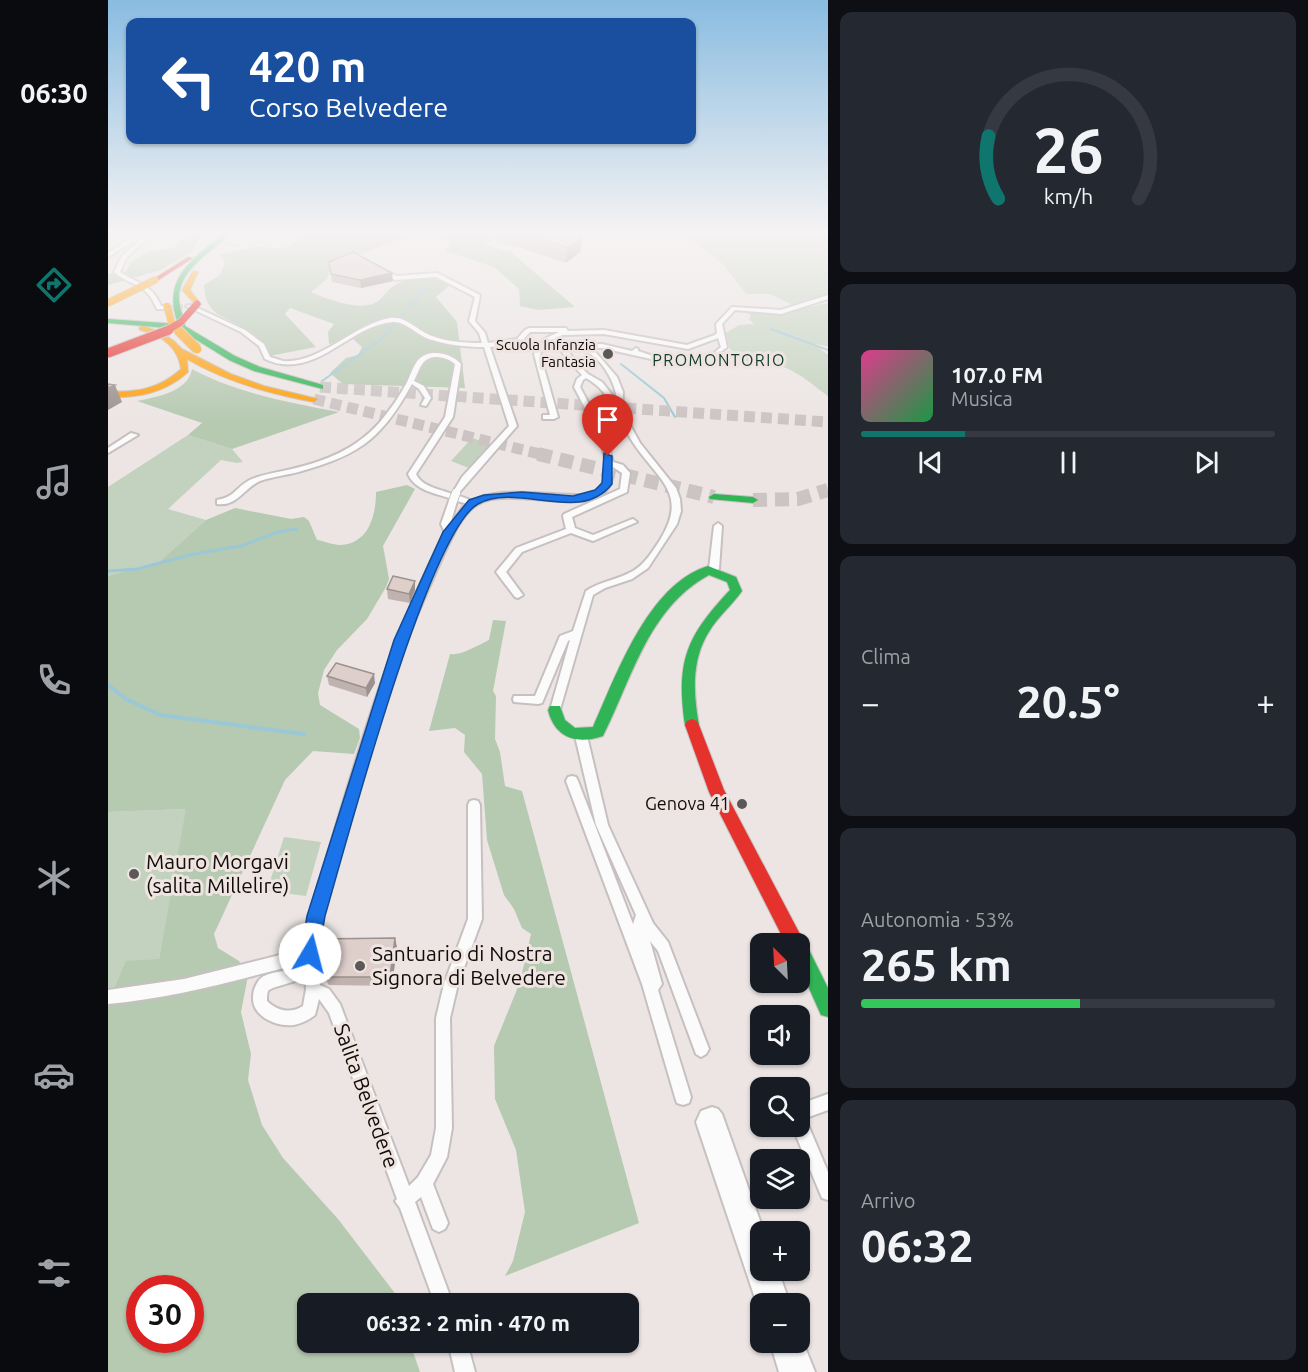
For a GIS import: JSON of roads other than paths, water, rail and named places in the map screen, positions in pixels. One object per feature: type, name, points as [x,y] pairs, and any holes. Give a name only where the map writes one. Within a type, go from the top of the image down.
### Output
[{"type":"main road","points":[[108,303],[122,296]]},
{"type":"main road","points":[[171,296],[169,307],[172,324],[197,349],[219,364],[256,380],[317,393]]},
{"type":"main road","points":[[176,296],[174,303],[184,328],[226,361],[260,377],[317,393]]},
{"type":"main road","points":[[108,353],[182,322],[195,311],[189,296]]},
{"type":"main road","points":[[108,321],[137,325],[160,333],[178,350],[208,370],[232,381],[280,394],[317,393]]},
{"type":"main road","points":[[108,326],[182,327],[232,358],[317,393]]},
{"type":"main road","points":[[108,394],[130,394],[159,388],[175,380],[186,367],[185,360],[178,350]]},
{"type":"main road","points":[[714,497],[753,500]]},
{"type":"main road","points":[[555,710],[562,729],[580,736],[593,734],[601,728],[643,633],[665,604],[697,574],[714,569],[732,580],[736,591],[704,625],[695,642],[690,659],[687,705],[703,760],[735,829],[790,933]]},
{"type":"main road","points":[[810,971],[828,1008]]},
{"type":"street","points":[[154,296],[159,308],[169,307]]},
{"type":"street","points":[[449,532],[445,524],[455,497],[465,479],[513,426],[482,333],[472,321],[478,297],[476,296]]},
{"type":"street","points":[[713,354],[723,347],[719,324],[734,308],[781,312],[828,297]]},
{"type":"street","points":[[193,305],[243,331],[262,345],[267,358],[292,362],[319,354],[377,324],[392,320],[404,321],[421,334],[446,344],[485,345],[516,342],[524,338],[524,333],[529,330],[598,327],[654,343],[688,347],[714,338],[720,333]]},
{"type":"street","points":[[546,417],[554,417],[537,354],[546,340],[561,333],[616,334]]},
{"type":"street","points":[[553,335],[557,343],[586,375],[600,383],[641,449],[675,494],[678,504],[677,518],[643,569],[632,576],[603,583],[589,593],[555,710]]},
{"type":"street","points":[[589,350],[589,346],[596,345],[651,357],[634,352],[636,350]]},
{"type":"street","points":[[573,346],[589,350],[617,380],[622,398],[618,411]]},
{"type":"street","points":[[220,502],[233,499],[252,481],[308,467],[351,452],[372,434],[411,382],[424,358],[441,356],[457,362],[449,417],[412,474],[415,481],[422,486],[472,503],[504,495],[574,500],[585,497],[605,487],[609,463],[604,443],[577,387],[580,379],[586,375]]},
{"type":"street","points":[[411,382],[421,386],[425,392],[428,399],[424,405]]},
{"type":"street","points":[[108,451],[134,435]]},
{"type":"street","points":[[571,530],[567,516],[624,490],[626,473],[620,467],[609,463]]},
{"type":"street","points":[[310,954],[318,992],[310,1010],[294,1019],[270,1013],[260,1004],[262,986],[271,980],[301,972],[310,954],[316,916],[400,640],[449,532],[472,503]]},
{"type":"street","points":[[518,596],[501,572],[519,550],[571,530],[593,538],[633,522]]},
{"type":"street","points":[[714,569],[718,526]]},
{"type":"street","points":[[518,699],[538,700],[564,639],[577,633]]},
{"type":"street","points":[[580,736],[602,825],[642,916],[663,947],[700,1049]]},
{"type":"street","points":[[572,781],[649,984],[683,1097]]},
{"type":"street","points":[[404,1201],[424,1183],[439,1157],[444,1128],[443,1017],[451,984],[475,919],[474,805]]},
{"type":"street","points":[[642,916],[639,927],[655,984],[649,984]]},
{"type":"street","points":[[108,997],[137,995],[201,982],[310,954]]},
{"type":"street","name":"Salita Belvedere","points":[[318,992],[335,1009],[440,1293]]},
{"type":"street","points":[[810,1108],[828,1102]]},
{"type":"street","points":[[750,1257],[704,1122],[712,1115],[716,1120],[751,1221]]},
{"type":"street","points":[[805,1137],[828,1192]]},
{"type":"street","points":[[424,1183],[439,1223]]},
{"type":"street","points":[[460,1353],[465,1372]]},
{"type":"street","points":[[783,1353],[789,1372]]},
{"type":"street","points":[[799,1353],[805,1372]]},
{"type":"waterway","points":[[322,381],[380,340],[419,296]]},
{"type":"waterway","points":[[771,329],[828,350]]},
{"type":"waterway","points":[[621,364],[664,398],[675,417]]},
{"type":"waterway","points":[[108,571],[137,569],[194,554],[241,546],[278,532],[296,529]]},
{"type":"waterway","points":[[108,685],[126,699],[160,715],[304,734]]},
{"type":"tunnel","points":[[170,308],[189,306]]},
{"type":"tunnel","points":[[320,387],[828,422]]},
{"type":"tunnel","points":[[314,399],[544,455]]},
{"type":"tunnel","points":[[538,454],[714,497]]},
{"type":"tunnel","points":[[753,500],[798,499],[828,490]]},
{"type":"place","name":"Scuola Infanzia Fantasia","points":[[608,354]]},
{"type":"place","name":"Genova 41","points":[[742,804]]},
{"type":"place","name":"Mauro Morgavi (salita Millelire)","points":[[134,874]]},
{"type":"place","name":"Santuario di Nostra Signora di Belvedere","points":[[360,966]]},
{"type":"district","name":"PROMONTORIO","points":[[719,360]]}]
